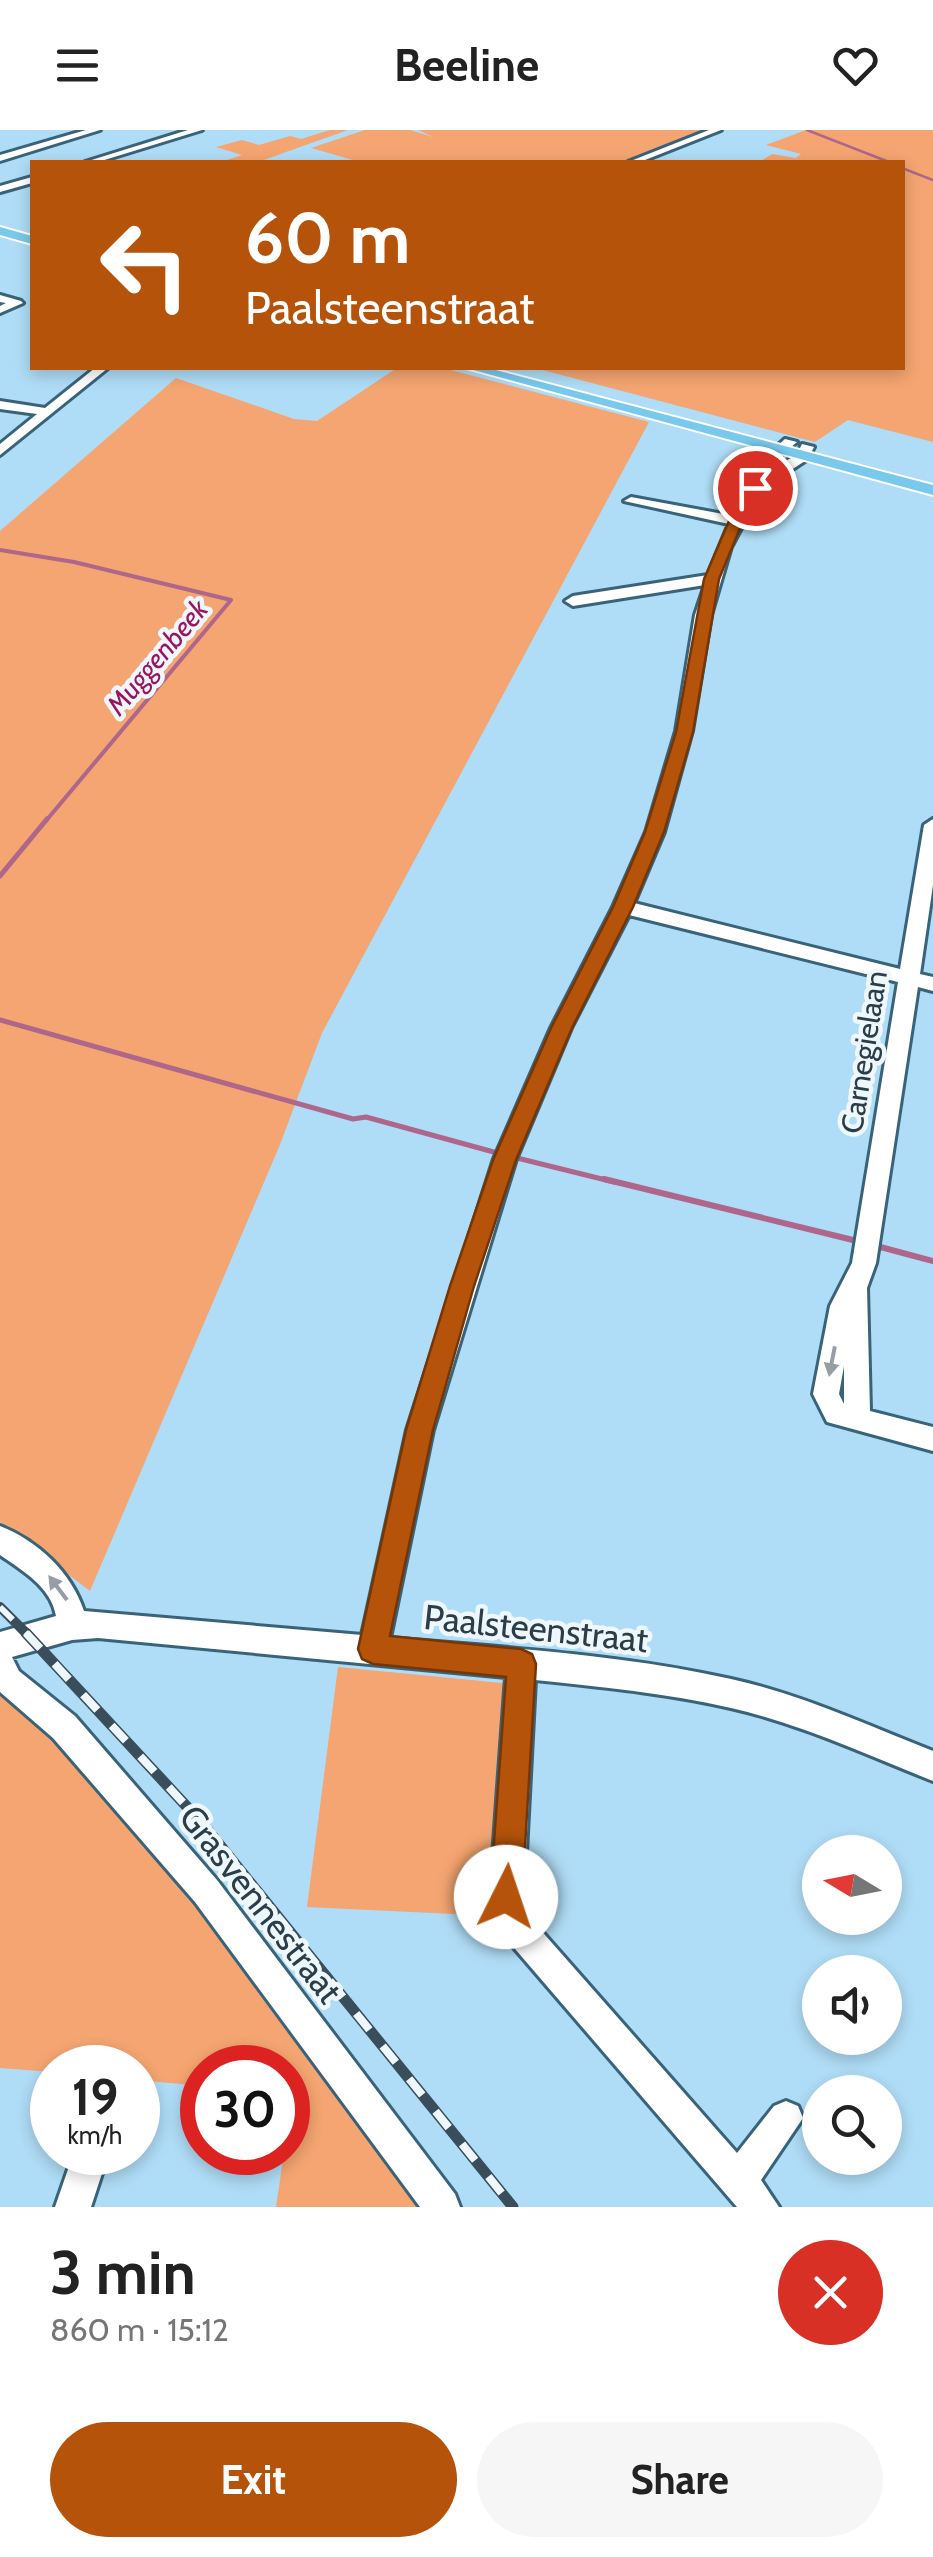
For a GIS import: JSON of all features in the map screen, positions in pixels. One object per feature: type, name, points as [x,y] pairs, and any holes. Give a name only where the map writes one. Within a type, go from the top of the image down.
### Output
[{"type":"main road","points":[[0,231],[30,239]]},
{"type":"main road","points":[[0,239],[30,247]]},
{"type":"main road","points":[[481,370],[795,449],[933,479]]},
{"type":"main road","points":[[514,370],[933,490]]},
{"type":"street","points":[[0,155],[96,130]]},
{"type":"street","points":[[97,160],[198,130]]},
{"type":"street","points":[[638,160],[717,130]]},
{"type":"street","points":[[0,174],[28,181]]},
{"type":"street","points":[[0,189],[28,181]]},
{"type":"street","points":[[0,298],[16,303],[0,310]]},
{"type":"street","points":[[0,451],[100,370]]},
{"type":"street","points":[[0,404],[47,412]]},
{"type":"street","points":[[755,488],[795,449]]},
{"type":"street","points":[[373,1649],[420,1430],[505,1160],[547,1060],[623,907],[654,832],[684,732],[712,579],[736,521],[755,488],[795,449]]},
{"type":"street","points":[[631,501],[736,521]]},
{"type":"street","points":[[573,601],[712,579]]},
{"type":"street","name":"Carnegielaan","points":[[933,824],[864,1263],[855,1288],[842,1306],[826,1394],[836,1414],[933,1439]]},
{"type":"street","points":[[623,907],[933,984]]},
{"type":"street","points":[[0,1539],[66,1593],[72,1626]]},
{"type":"street","name":"Paalsteenstraat","points":[[0,1646],[72,1626],[130,1626],[641,1676],[734,1694],[853,1732],[933,1766]]},
{"type":"street","points":[[521,1664],[506,1897],[508,1917],[749,2194],[786,2118]]},
{"type":"street","name":"Grasvennestraat","points":[[0,1666],[9,1681],[64,1727],[206,1891],[442,2207]]},
{"type":"street","points":[[73,2207],[84,2175]]},
{"type":"shaded area","points":[[330,130],[348,130],[264,160],[227,160],[242,155],[216,147],[242,140],[259,145],[290,136],[301,139]]},
{"type":"shaded area","points":[[365,130],[410,130],[433,137],[418,130],[709,130],[631,160],[353,160],[311,148]]},
{"type":"shaded area","points":[[806,130],[933,130],[933,442],[848,420],[815,442],[543,370],[905,370],[905,160],[763,160],[772,154],[796,158],[801,154],[766,145]]},
{"type":"shaded area","points":[[394,370],[451,370],[649,422],[322,1033],[279,1147],[90,1591],[0,1522],[0,531],[176,378],[294,419],[317,421]]},
{"type":"shaded area","points":[[338,1667],[502,1683],[507,1692],[495,1916],[307,1907]]},
{"type":"shaded area","points":[[0,1684],[17,1695],[233,1942],[309,2045],[180,2045],[180,2084],[160,2082],[160,2045],[30,2045],[30,2070],[0,2068]]},
{"type":"shaded area","points":[[310,2046],[429,2207],[276,2207],[281,2175],[310,2175]]},
{"type":"waterway","points":[[807,130],[884,160]]},
{"type":"waterway","points":[[905,169],[933,180]]},
{"type":"waterway","name":"Muggenbeek","points":[[0,550],[74,562],[231,600],[45,822]]},
{"type":"waterway","name":"Muggenbeek","points":[[0,876],[47,819]]},
{"type":"waterway","name":"Muggenbeek","points":[[0,1020],[353,1119],[366,1117],[501,1154]]},
{"type":"waterway","name":"Muggenbeek","points":[[513,1157],[614,1182]]},
{"type":"waterway","name":"Muggenbeek","points":[[604,1179],[857,1241]]},
{"type":"waterway","name":"Muggenbeek","points":[[873,1245],[933,1261]]},
{"type":"railway","points":[[0,1607],[26,1633]]},
{"type":"railway","points":[[26,1633],[29,1636]]},
{"type":"railway","points":[[26,1633],[202,1823],[513,2207]]},
{"type":"route","points":[[506,1897],[521,1664],[373,1649],[420,1430],[462,1286],[505,1160],[561,1028],[623,907],[654,832],[684,732],[712,579],[736,521],[755,488]]}]
